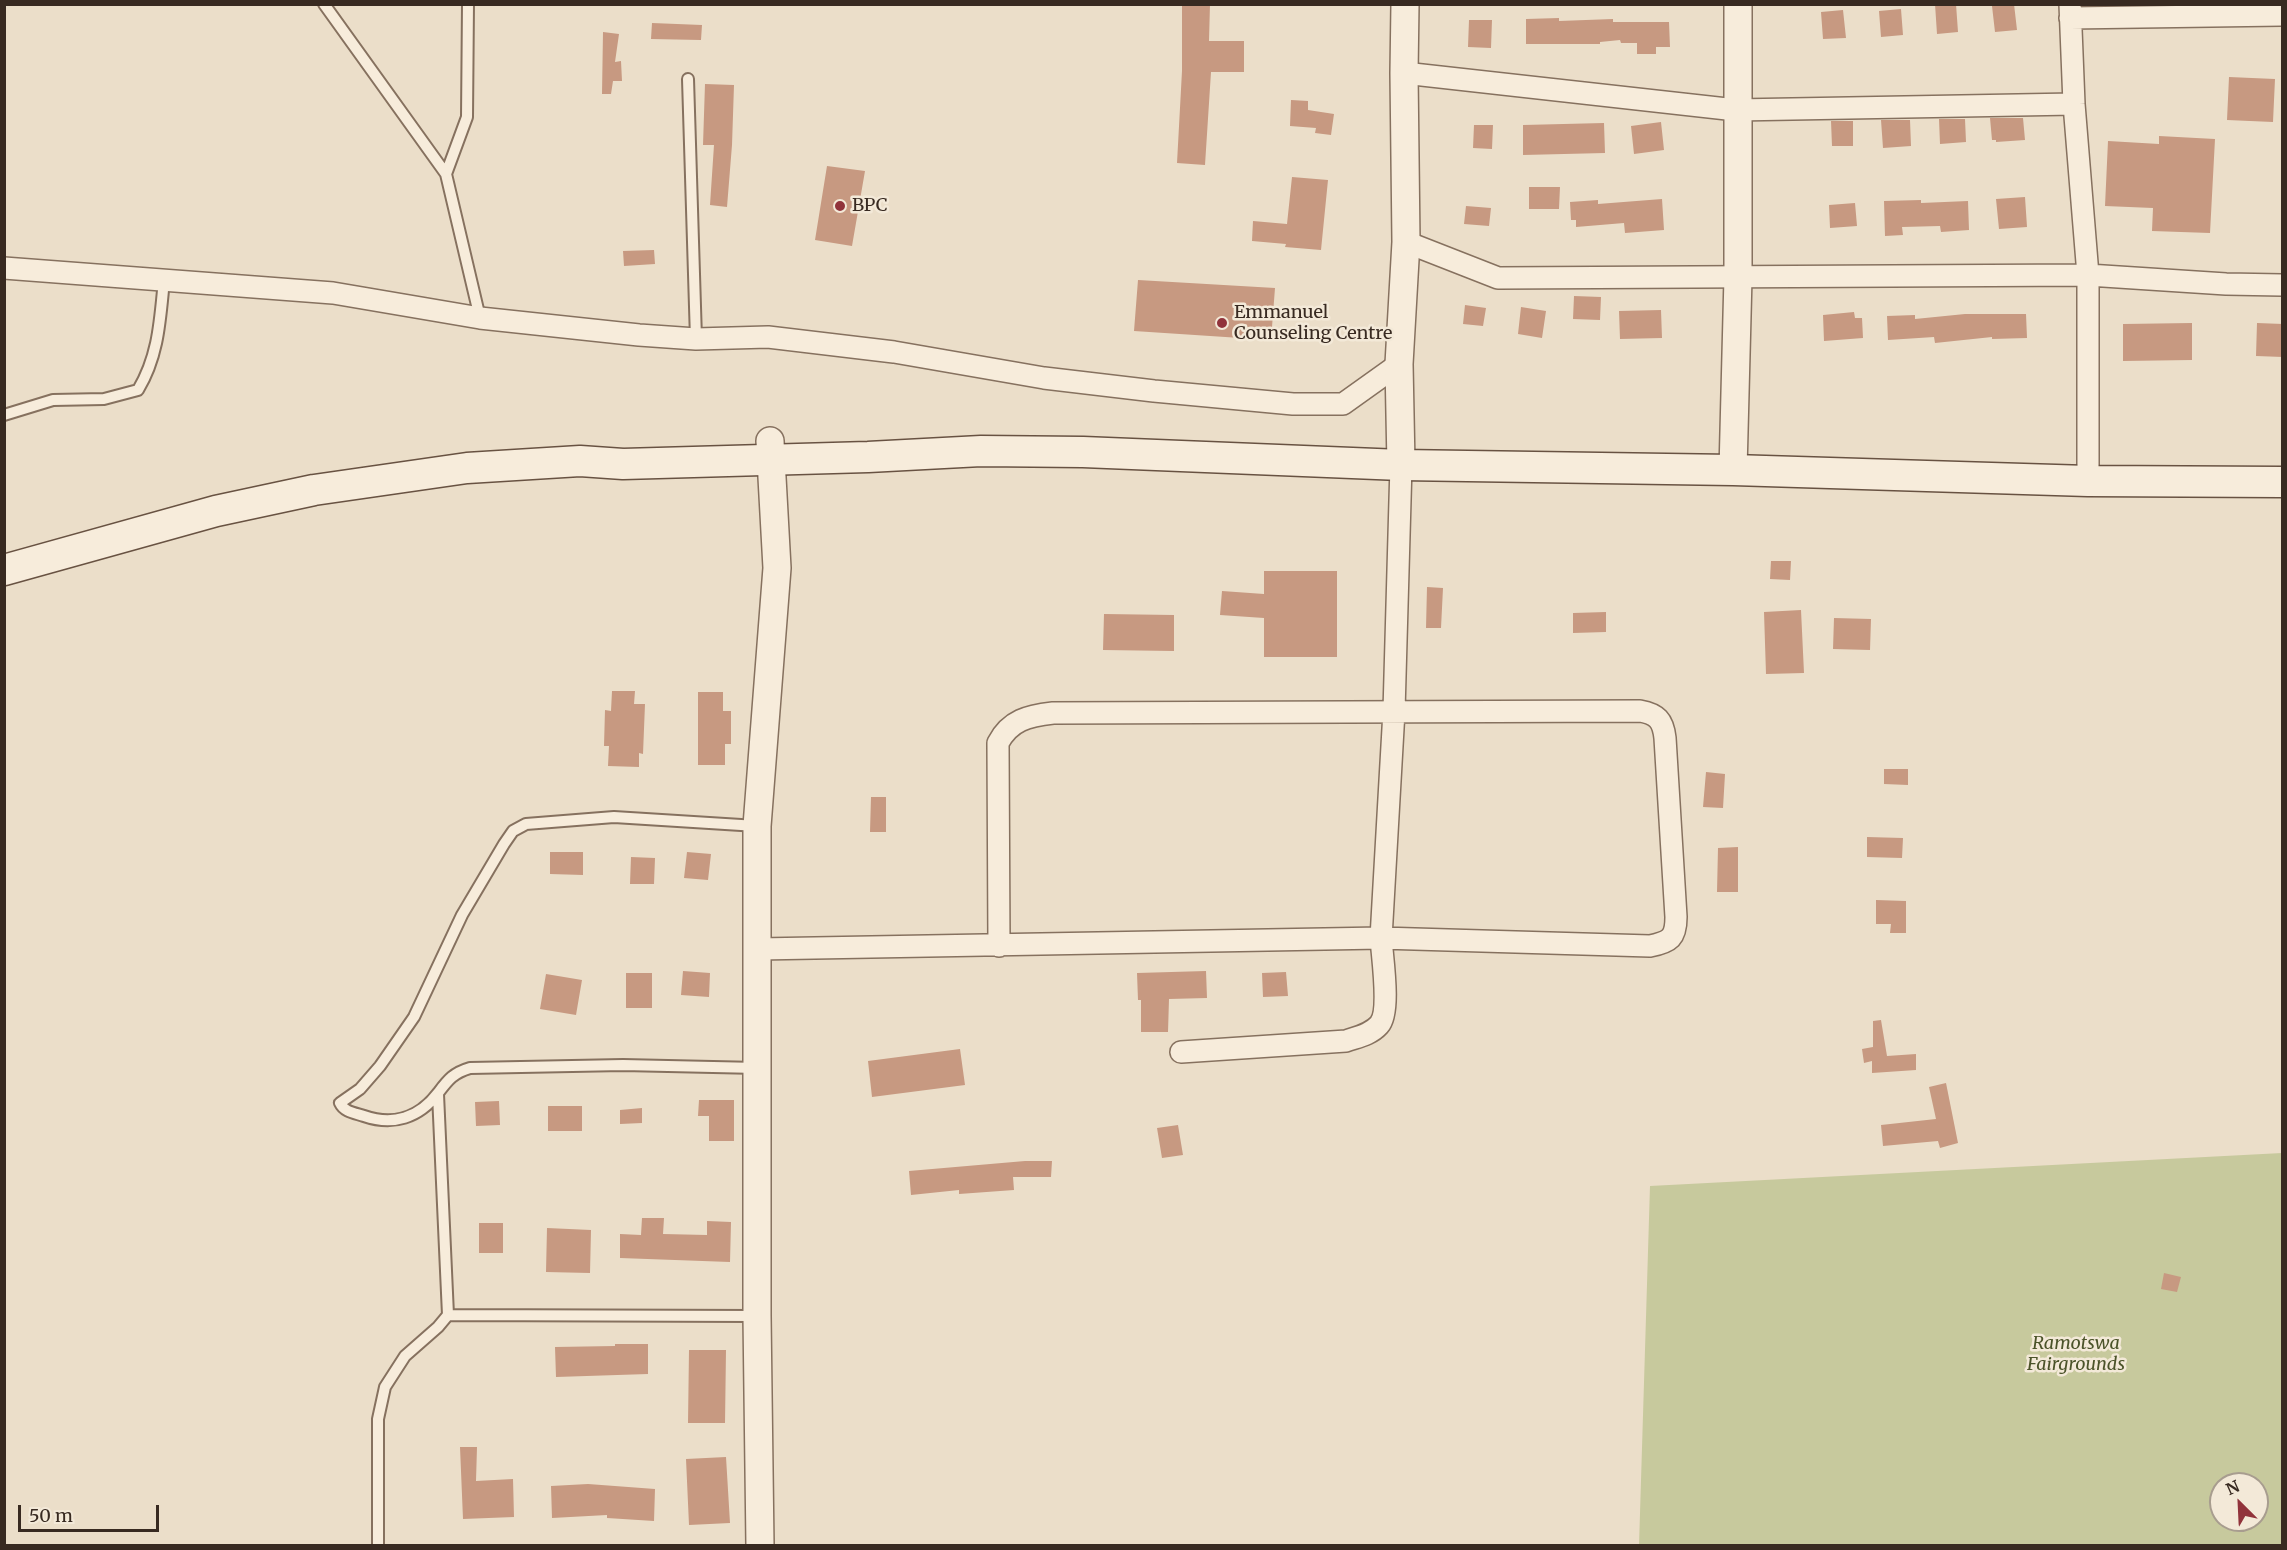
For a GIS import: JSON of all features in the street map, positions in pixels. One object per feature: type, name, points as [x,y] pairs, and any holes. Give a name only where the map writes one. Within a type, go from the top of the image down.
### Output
[{"type":"main road","points":[[4,570],[216,511],[314,490],[466,468],[580,461],[622,451],[771,450],[868,439],[923,442],[981,451],[1083,452],[1401,465],[1733,470],[2088,481],[2283,482]]},
{"type":"street","points":[[1181,1052],[1346,1041],[1369,1033],[1381,1024],[1385,1007],[1381,938],[1394,711],[1401,465],[1399,364],[1406,242],[1404,73],[1406,4]]},
{"type":"street","points":[[1733,470],[1738,277],[1736,110],[1738,4]]},
{"type":"street","points":[[2088,481],[2088,275],[2074,104],[2070,11],[2283,15]]},
{"type":"street","points":[[1404,73],[1736,110],[2074,104]]},
{"type":"street","points":[[1406,242],[1498,278],[2088,275],[2226,284],[2283,285]]},
{"type":"street","points":[[4,268],[333,293],[480,318],[696,339],[768,337],[894,352],[1044,378],[1293,404],[1343,404],[1399,364]]},
{"type":"street","points":[[760,1545],[757,1316],[757,826],[777,568],[771,450]]},
{"type":"street","points":[[758,950],[999,946],[1381,938],[1650,946],[1673,937],[1676,929],[1663,725],[1658,716],[1640,711],[1053,713],[1029,716],[1017,721],[1004,731],[998,743],[999,946]]},
{"type":"lane","points":[[324,4],[446,174],[480,318]]},
{"type":"lane","points":[[446,174],[467,117],[468,4]]},
{"type":"lane","points":[[688,79],[696,339]]},
{"type":"lane","points":[[4,415],[53,400],[104,399],[138,390],[150,371],[158,340],[164,280]]},
{"type":"lane","points":[[757,826],[615,817],[526,824],[513,831],[462,915],[414,1017],[380,1066],[360,1089],[340,1103],[345,1110],[380,1121],[401,1120],[415,1114],[438,1094],[449,1077],[470,1068],[623,1065],[758,1068]]},
{"type":"lane","points":[[378,1545],[378,1419],[385,1387],[405,1356],[448,1315],[438,1094]]},
{"type":"lane","points":[[448,1315],[757,1316]]},
{"type":"green space","name":"Ramotswa Fairgrounds","points":[[2282,1153],[2282,1545],[1639,1546],[1650,1186]]},
{"type":"building","points":[[1182,4],[1210,4],[1209,41],[1244,41],[1244,72],[1211,72],[1205,165],[1177,163],[1182,71]]},
{"type":"building","points":[[1935,4],[1956,4],[1958,32],[1937,34]]},
{"type":"building","points":[[2014,4],[2017,30],[1995,32],[1992,6]]},
{"type":"building","points":[[1901,9],[1903,35],[1881,37],[1879,11]]},
{"type":"building","points":[[1843,10],[1846,38],[1823,39],[1821,12]]},
{"type":"building","points":[[1559,18],[1559,21],[1613,19],[1613,22],[1669,22],[1670,47],[1656,47],[1656,54],[1637,54],[1637,43],[1621,43],[1620,40],[1600,42],[1600,44],[1526,44],[1526,19]]},
{"type":"building","points":[[1469,20],[1492,20],[1491,48],[1468,47]]},
{"type":"building","points":[[652,23],[702,25],[701,40],[651,39]]},
{"type":"building","points":[[603,32],[619,34],[615,62],[621,61],[622,81],[613,81],[611,94],[602,94]]},
{"type":"building","points":[[2229,77],[2275,79],[2273,122],[2227,120]]},
{"type":"building","points":[[705,84],[734,85],[727,207],[710,205],[714,145],[703,145]]},
{"type":"building","points":[[1291,100],[1308,101],[1308,110],[1334,114],[1331,135],[1315,133],[1316,128],[1290,126]]},
{"type":"building","points":[[1990,118],[2023,118],[2025,140],[1996,142],[1992,140]]},
{"type":"building","points":[[1939,119],[1965,119],[1966,142],[1940,144]]},
{"type":"building","points":[[1881,120],[1910,120],[1911,146],[1883,148]]},
{"type":"building","points":[[1831,121],[1853,121],[1853,146],[1832,146]]},
{"type":"building","points":[[1661,122],[1664,150],[1634,154],[1631,126]]},
{"type":"building","points":[[1604,123],[1605,153],[1523,155],[1523,125]]},
{"type":"building","points":[[1474,125],[1493,125],[1492,149],[1473,148]]},
{"type":"building","points":[[2159,136],[2215,139],[2210,233],[2152,231],[2153,208],[2105,206],[2108,141],[2159,144]]},
{"type":"building","name":"BPC","points":[[827,166],[865,171],[852,246],[815,240]]},
{"type":"building","points":[[1292,177],[1328,180],[1321,250],[1252,241],[1253,221],[1287,224]]},
{"type":"building","points":[[1529,187],[1560,187],[1559,209],[1529,209]]},
{"type":"building","points":[[2025,197],[2027,227],[1999,229],[1996,199]]},
{"type":"building","points":[[1662,199],[1664,230],[1625,233],[1624,223],[1576,227],[1576,220],[1571,220],[1570,202],[1598,200],[1598,204]]},
{"type":"building","points":[[1921,200],[1921,203],[1968,201],[1969,230],[1941,232],[1940,226],[1902,227],[1903,235],[1885,236],[1884,201]]},
{"type":"building","points":[[1855,203],[1857,226],[1830,228],[1829,205]]},
{"type":"building","points":[[1466,206],[1491,208],[1489,226],[1464,224]]},
{"type":"building","points":[[654,250],[655,264],[624,266],[623,251]]},
{"type":"building","points":[[1138,280],[1275,288],[1271,340],[1134,331]]},
{"type":"building","points":[[1574,296],[1601,297],[1600,320],[1573,319]]},
{"type":"building","points":[[1465,305],[1486,308],[1483,326],[1463,324]]},
{"type":"building","points":[[1521,307],[1546,311],[1542,338],[1518,334]]},
{"type":"building","points":[[1661,310],[1662,338],[1620,339],[1619,311]]},
{"type":"building","points":[[1854,312],[1855,318],[1862,318],[1863,338],[1824,341],[1823,315]]},
{"type":"building","points":[[1965,314],[2026,314],[2027,338],[1992,339],[1992,337],[1935,343],[1934,337],[1888,340],[1887,316],[1915,315],[1915,319]]},
{"type":"building","points":[[2192,323],[2192,360],[2123,361],[2123,324]]},
{"type":"building","points":[[2257,323],[2283,324],[2283,357],[2256,356]]},
{"type":"building","points":[[1771,561],[1791,561],[1790,580],[1770,579]]},
{"type":"building","points":[[1264,571],[1337,571],[1337,657],[1264,657],[1264,618],[1220,615],[1222,591],[1264,594]]},
{"type":"building","points":[[1427,587],[1443,588],[1441,628],[1426,628]]},
{"type":"building","points":[[1801,610],[1804,673],[1766,674],[1764,612]]},
{"type":"building","points":[[1606,612],[1606,632],[1573,633],[1573,613]]},
{"type":"building","points":[[1104,614],[1174,615],[1174,651],[1103,650]]},
{"type":"building","points":[[1834,618],[1871,619],[1870,650],[1833,649]]},
{"type":"building","points":[[612,691],[635,691],[634,704],[645,704],[643,754],[639,753],[639,767],[608,766],[609,746],[604,746],[605,710],[611,711]]},
{"type":"building","points":[[698,692],[723,692],[723,711],[731,711],[731,744],[725,744],[725,765],[698,765]]},
{"type":"building","points":[[1884,769],[1908,769],[1908,785],[1884,784]]},
{"type":"building","points":[[1706,772],[1725,774],[1723,808],[1703,807]]},
{"type":"building","points":[[871,797],[886,797],[886,832],[870,832]]},
{"type":"building","points":[[1867,837],[1903,838],[1902,858],[1867,857]]},
{"type":"building","points":[[1738,847],[1738,892],[1717,892],[1718,848]]},
{"type":"building","points":[[550,852],[583,852],[583,875],[550,874]]},
{"type":"building","points":[[687,852],[711,854],[708,880],[684,878]]},
{"type":"building","points":[[631,857],[655,858],[654,884],[630,884]]},
{"type":"building","points":[[1876,900],[1906,901],[1906,933],[1890,933],[1891,924],[1876,924]]},
{"type":"building","points":[[683,971],[710,973],[709,997],[681,995]]},
{"type":"building","points":[[1206,971],[1207,998],[1169,999],[1168,1032],[1141,1032],[1141,1000],[1138,1000],[1137,973]]},
{"type":"building","points":[[1286,972],[1288,996],[1263,997],[1262,973]]},
{"type":"building","points":[[626,973],[652,973],[652,1008],[626,1008]]},
{"type":"building","points":[[546,974],[582,980],[576,1015],[540,1009]]},
{"type":"building","points":[[1881,1020],[1887,1056],[1916,1054],[1916,1070],[1872,1073],[1872,1061],[1864,1063],[1862,1049],[1873,1047],[1873,1021]]},
{"type":"building","points":[[960,1049],[965,1085],[872,1097],[868,1061]]},
{"type":"building","points":[[1946,1083],[1958,1143],[1940,1148],[1938,1141],[1883,1146],[1881,1125],[1936,1119],[1929,1087]]},
{"type":"building","points":[[699,1100],[734,1100],[734,1141],[709,1141],[709,1116],[698,1116]]},
{"type":"building","points":[[499,1101],[500,1125],[476,1126],[475,1102]]},
{"type":"building","points":[[548,1106],[582,1106],[582,1131],[548,1131]]},
{"type":"building","points":[[642,1108],[642,1123],[620,1124],[620,1110]]},
{"type":"building","points":[[1178,1125],[1183,1155],[1162,1158],[1157,1128]]},
{"type":"building","points":[[1025,1161],[1052,1161],[1051,1177],[1013,1177],[1014,1190],[959,1194],[959,1190],[911,1195],[909,1171]]},
{"type":"building","points":[[642,1218],[664,1218],[663,1234],[707,1235],[707,1221],[731,1222],[730,1262],[620,1258],[620,1234],[641,1235]]},
{"type":"building","points":[[479,1223],[503,1223],[503,1253],[479,1253]]},
{"type":"building","points":[[547,1228],[591,1230],[590,1273],[546,1272]]},
{"type":"building","points":[[2164,1273],[2181,1277],[2177,1292],[2161,1289]]},
{"type":"building","points":[[615,1344],[648,1344],[648,1374],[556,1377],[555,1347],[615,1346]]},
{"type":"building","points":[[689,1350],[726,1350],[725,1423],[688,1423]]},
{"type":"building","points":[[460,1447],[477,1447],[476,1481],[513,1479],[514,1517],[463,1519]]},
{"type":"building","points":[[726,1457],[730,1523],[689,1525],[686,1459]]},
{"type":"building","points":[[588,1484],[655,1489],[654,1521],[607,1518],[607,1515],[552,1518],[551,1486]]},
{"type":"place","name":"BPC","points":[[840,206]]},
{"type":"place","name":"Emmanuel Counseling Centre","points":[[1222,323]]}]
